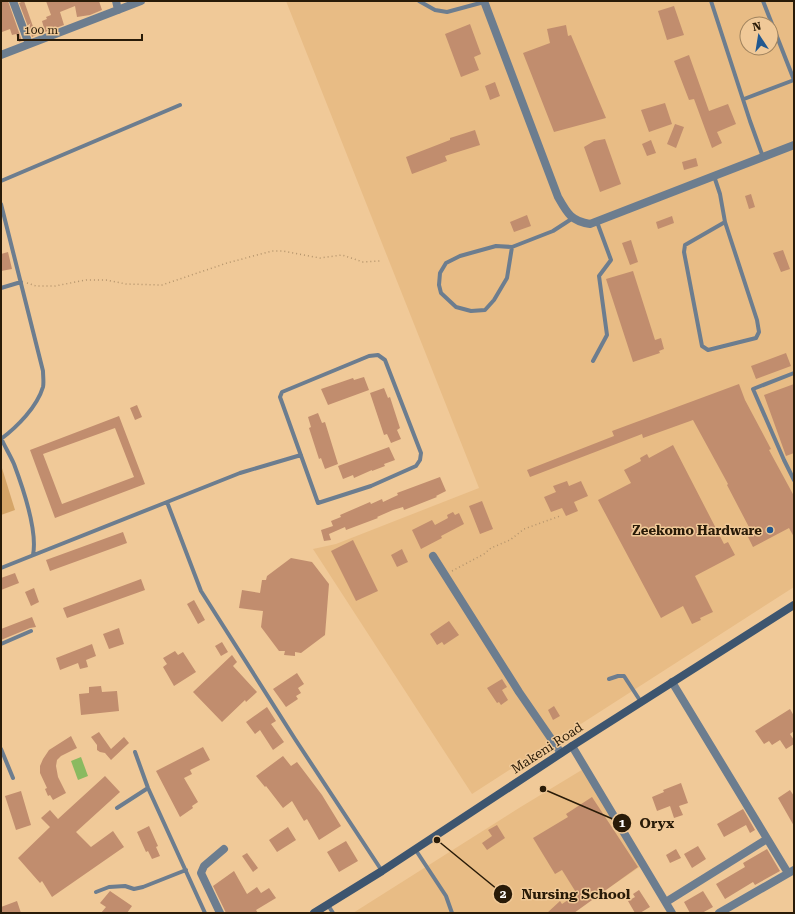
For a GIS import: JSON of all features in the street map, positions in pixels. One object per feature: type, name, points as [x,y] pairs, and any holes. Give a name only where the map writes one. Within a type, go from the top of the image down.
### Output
[{"type":"main road","name":"Makeni Road","points":[[314,913],[382,871],[560,753],[794,605]]},
{"type":"street","points":[[13,1],[29,44]]},
{"type":"street","points":[[116,1],[118,10]]},
{"type":"street","points":[[1,55],[141,1]]},
{"type":"street","points":[[484,2],[558,197],[568,214],[578,222],[590,224],[794,145]]},
{"type":"street","points":[[433,556],[518,692],[560,753]]},
{"type":"street","points":[[672,682],[767,840],[791,872],[719,913]]},
{"type":"street","points":[[572,746],[672,913]]},
{"type":"street","points":[[666,902],[767,840]]},
{"type":"street","points":[[220,913],[201,873],[204,866],[224,849]]},
{"type":"lane","points":[[419,1],[435,10],[447,12],[484,2]]},
{"type":"lane","points":[[711,1],[763,156]]},
{"type":"lane","points":[[744,99],[794,80],[763,1]]},
{"type":"lane","points":[[1,181],[180,105]]},
{"type":"lane","points":[[714,176],[720,194],[725,222],[757,320],[759,332],[756,338],[708,350],[702,346],[684,252],[685,245],[725,222]]},
{"type":"lane","points":[[1,204],[43,371],[44,386],[31,410],[14,429],[1,439],[13,463],[26,500],[35,544],[33,555]]},
{"type":"lane","points":[[512,247],[507,278],[494,300],[485,310],[471,310],[456,307],[441,293],[439,285],[440,273],[446,263],[460,256],[496,246],[512,247],[553,231],[573,218]]},
{"type":"lane","points":[[593,361],[607,335],[599,276],[610,260],[597,221]]},
{"type":"lane","points":[[1,288],[21,282]]},
{"type":"lane","points":[[378,355],[385,360],[421,452],[420,460],[416,466],[371,486],[318,503],[301,455],[280,397],[282,392],[369,356],[378,355]]},
{"type":"lane","points":[[794,373],[753,389],[794,480]]},
{"type":"lane","points":[[1,568],[240,473],[301,455]]},
{"type":"lane","points":[[167,502],[202,591],[299,746],[382,871]]},
{"type":"lane","points":[[1,644],[31,631]]},
{"type":"lane","points":[[609,679],[624,676],[641,702]]},
{"type":"lane","points":[[1,750],[13,778]]},
{"type":"lane","points":[[135,752],[148,788],[205,913]]},
{"type":"lane","points":[[117,808],[148,788]]},
{"type":"lane","points":[[415,849],[446,896],[452,913]]},
{"type":"lane","points":[[96,892],[109,887],[125,886],[134,889],[143,887],[186,870]]},
{"type":"lane","points":[[328,904],[333,913]]},
{"type":"path","points":[[21,282],[36,286],[56,286],[86,280],[106,280],[126,284],[162,285],[272,250],[320,258],[342,255],[363,262],[380,261]]},
{"type":"path","points":[[445,575],[457,567],[484,554],[491,548],[510,540],[524,529],[560,516]]},
{"type":"shaded area","points":[[286,1],[794,1],[794,587],[472,794],[313,549],[336,544],[479,488]]},
{"type":"shaded area","points":[[1,465],[15,510],[1,515]]},
{"type":"shaded area","points":[[81,757],[88,776],[78,780],[71,761]]},
{"type":"shaded area","points":[[585,768],[641,866],[572,913],[353,913],[519,808]]},
{"type":"building","points":[[1,1],[8,1],[22,41],[19,42],[16,34],[12,35],[10,29],[2,32]]},
{"type":"building","points":[[24,1],[36,35],[32,37],[19,3]]},
{"type":"building","points":[[46,1],[99,1],[102,10],[90,15],[77,17],[75,6],[60,12],[64,25],[45,32],[42,21],[51,15]]},
{"type":"building","points":[[674,6],[684,35],[667,40],[658,11]]},
{"type":"building","points":[[470,24],[481,54],[474,57],[479,70],[461,77],[445,34]]},
{"type":"building","points":[[566,25],[568,36],[571,35],[606,118],[554,132],[523,53],[550,43],[547,29]]},
{"type":"building","points":[[689,55],[709,111],[728,104],[736,124],[717,132],[722,143],[712,148],[694,99],[689,100],[674,61]]},
{"type":"building","points":[[495,82],[500,96],[490,100],[485,86]]},
{"type":"building","points":[[665,103],[672,124],[649,132],[641,110]]},
{"type":"building","points":[[675,124],[684,127],[676,148],[667,144]]},
{"type":"building","points":[[475,130],[480,145],[445,156],[447,161],[412,174],[406,157],[450,140],[450,138]]},
{"type":"building","points":[[605,139],[621,184],[600,192],[584,147],[594,141]]},
{"type":"building","points":[[651,140],[656,153],[647,156],[642,144]]},
{"type":"building","points":[[696,158],[698,166],[684,170],[682,162]]},
{"type":"building","points":[[751,194],[755,207],[749,209],[745,196]]},
{"type":"building","points":[[527,215],[531,226],[514,232],[510,222]]},
{"type":"building","points":[[672,216],[674,223],[658,229],[656,222]]},
{"type":"building","points":[[631,240],[638,262],[630,265],[622,243]]},
{"type":"building","points":[[783,250],[790,269],[781,272],[773,253]]},
{"type":"building","points":[[8,252],[12,269],[1,271],[1,254]]},
{"type":"building","points":[[633,271],[655,340],[661,338],[664,349],[659,351],[660,353],[633,362],[606,279]]},
{"type":"building","points":[[786,353],[791,366],[756,379],[751,366]]},
{"type":"building","points":[[364,377],[369,390],[328,405],[321,389],[353,378],[354,380]]},
{"type":"building","points":[[739,384],[745,400],[771,449],[769,450],[794,496],[794,537],[789,528],[753,547],[746,533],[751,531],[727,485],[728,484],[693,420],[643,438],[642,434],[530,477],[527,470],[614,436],[612,431]]},
{"type":"building","points":[[794,384],[794,453],[786,456],[764,395]]},
{"type":"building","points":[[384,388],[388,398],[390,397],[400,428],[397,430],[401,439],[391,443],[387,434],[384,435],[370,393]]},
{"type":"building","points":[[137,405],[142,417],[135,420],[130,408]]},
{"type":"building","points":[[318,413],[322,423],[325,422],[338,464],[325,469],[321,458],[319,459],[309,428],[311,427],[308,417]]},
{"type":"building","points":[[119,416],[145,484],[55,518],[30,450]],"holes":[[[115,428],[134,477],[62,504],[43,454]]]},
{"type":"building","points":[[673,445],[724,544],[728,542],[735,555],[695,576],[713,612],[700,618],[701,620],[692,624],[683,606],[661,618],[598,500],[631,483],[624,470],[641,461],[640,458],[647,454],[649,458]]},
{"type":"building","points":[[389,447],[395,460],[384,464],[385,466],[354,478],[353,475],[343,479],[338,466]]},
{"type":"building","points":[[440,477],[446,491],[436,496],[437,497],[404,510],[403,507],[393,510],[377,517],[378,518],[346,530],[345,527],[329,534],[331,540],[324,541],[321,530],[333,526],[331,521],[341,517],[340,515],[370,502],[371,504],[382,499],[383,502],[398,495],[397,493]]},
{"type":"building","points":[[567,481],[569,486],[581,481],[588,496],[574,502],[578,511],[566,516],[562,508],[551,512],[544,497],[556,492],[553,486]]},
{"type":"building","points":[[482,501],[493,529],[480,534],[469,506]]},
{"type":"building","points":[[453,512],[455,515],[459,513],[464,524],[421,549],[412,530],[432,520],[435,525],[448,518],[447,515]]},
{"type":"building","points":[[123,532],[127,543],[50,571],[46,560]]},
{"type":"building","points":[[353,540],[378,591],[356,601],[331,551]]},
{"type":"building","points":[[402,549],[408,562],[397,567],[391,555]]},
{"type":"building","points":[[291,558],[312,562],[329,584],[325,635],[301,653],[295,652],[295,656],[284,655],[285,651],[279,651],[261,627],[263,611],[239,608],[242,590],[260,593],[262,580],[266,580],[267,576]]},
{"type":"building","points":[[15,573],[19,583],[1,590],[1,578]]},
{"type":"building","points":[[141,579],[145,590],[67,618],[63,608]]},
{"type":"building","points":[[34,588],[39,602],[31,606],[25,592]]},
{"type":"building","points":[[194,600],[205,620],[198,624],[187,604]]},
{"type":"building","points":[[32,617],[36,627],[1,640],[1,629]]},
{"type":"building","points":[[449,621],[459,635],[444,645],[442,642],[437,645],[430,634]]},
{"type":"building","points":[[119,628],[124,644],[109,649],[103,634]]},
{"type":"building","points":[[222,642],[228,652],[221,656],[215,646]]},
{"type":"building","points":[[92,644],[96,656],[86,660],[88,667],[80,669],[78,663],[60,670],[56,658]]},
{"type":"building","points":[[175,651],[178,655],[183,652],[196,672],[174,686],[163,667],[167,664],[163,658]]},
{"type":"building","points":[[232,655],[237,662],[233,666],[257,692],[246,702],[245,700],[222,722],[193,692]]},
{"type":"building","points":[[297,673],[304,684],[298,688],[301,693],[296,696],[298,699],[286,707],[273,689]]},
{"type":"building","points":[[502,679],[507,687],[502,690],[508,700],[501,705],[499,702],[497,703],[487,688]]},
{"type":"building","points":[[101,686],[102,692],[117,691],[119,711],[81,715],[79,694],[89,693],[89,687]]},
{"type":"building","points":[[554,706],[560,716],[553,720],[548,710]]},
{"type":"building","points":[[267,707],[276,721],[271,724],[284,742],[273,750],[260,730],[255,734],[246,722]]},
{"type":"building","points":[[790,709],[794,716],[794,731],[790,734],[794,740],[794,744],[786,749],[780,740],[772,745],[769,741],[764,744],[755,731]]},
{"type":"building","points":[[99,732],[111,749],[124,737],[129,743],[111,760],[105,753],[97,750],[97,745],[91,737]]},
{"type":"building","points":[[71,736],[77,748],[61,756],[57,760],[56,766],[58,777],[66,793],[53,800],[50,795],[48,796],[45,789],[47,788],[40,773],[40,766],[49,750]]},
{"type":"building","points":[[203,747],[210,760],[190,770],[192,774],[184,778],[198,802],[192,806],[193,808],[180,817],[156,771]]},
{"type":"building","points":[[283,756],[291,766],[297,762],[322,795],[341,826],[319,840],[307,819],[304,821],[292,801],[283,808],[256,776]]},
{"type":"building","points":[[105,776],[120,792],[76,832],[91,847],[113,831],[124,847],[52,897],[42,881],[40,883],[18,858],[50,827],[41,818],[50,810],[58,819]]},
{"type":"building","points":[[681,783],[688,803],[679,806],[683,815],[674,818],[670,806],[657,811],[652,797],[664,792],[663,790]]},
{"type":"building","points":[[790,790],[794,796],[794,826],[778,798]]},
{"type":"building","points":[[21,791],[31,825],[16,830],[5,796]]},
{"type":"building","points":[[592,797],[638,867],[574,913],[547,913],[560,901],[562,904],[577,894],[562,870],[555,874],[533,838],[568,817],[566,814]]},
{"type":"building","points":[[743,809],[755,830],[750,833],[746,825],[724,837],[717,824]]},
{"type":"building","points":[[497,825],[505,838],[487,850],[482,843],[492,836],[488,830]]},
{"type":"building","points":[[149,826],[158,846],[156,847],[160,856],[152,859],[148,851],[146,852],[137,832]]},
{"type":"building","points":[[288,827],[296,840],[277,852],[269,840]]},
{"type":"building","points":[[346,841],[358,861],[339,872],[327,852]]},
{"type":"building","points":[[698,846],[706,859],[692,868],[684,854]]},
{"type":"building","points":[[676,849],[681,858],[670,863],[666,855]]},
{"type":"building","points":[[767,849],[780,871],[755,885],[753,882],[725,899],[716,884],[745,867],[743,863]]},
{"type":"building","points":[[247,853],[258,868],[253,872],[242,856]]},
{"type":"building","points":[[234,871],[247,894],[257,887],[261,893],[269,888],[276,898],[256,910],[258,913],[226,913],[213,886]]},
{"type":"building","points":[[639,890],[650,907],[640,913],[635,913],[628,901],[635,897],[633,894]]},
{"type":"building","points":[[110,891],[132,906],[127,913],[101,913],[106,907],[100,903]]},
{"type":"building","points":[[703,891],[713,907],[702,913],[690,913],[684,902]]},
{"type":"building","points":[[17,901],[21,913],[1,913],[1,907]]},
{"type":"place","name":"Zeekomo Hardware","points":[[770,530]]},
{"type":"place","name":"Oryx","points":[[543,789]]},
{"type":"place","name":"Nursing School","points":[[437,840]]}]
